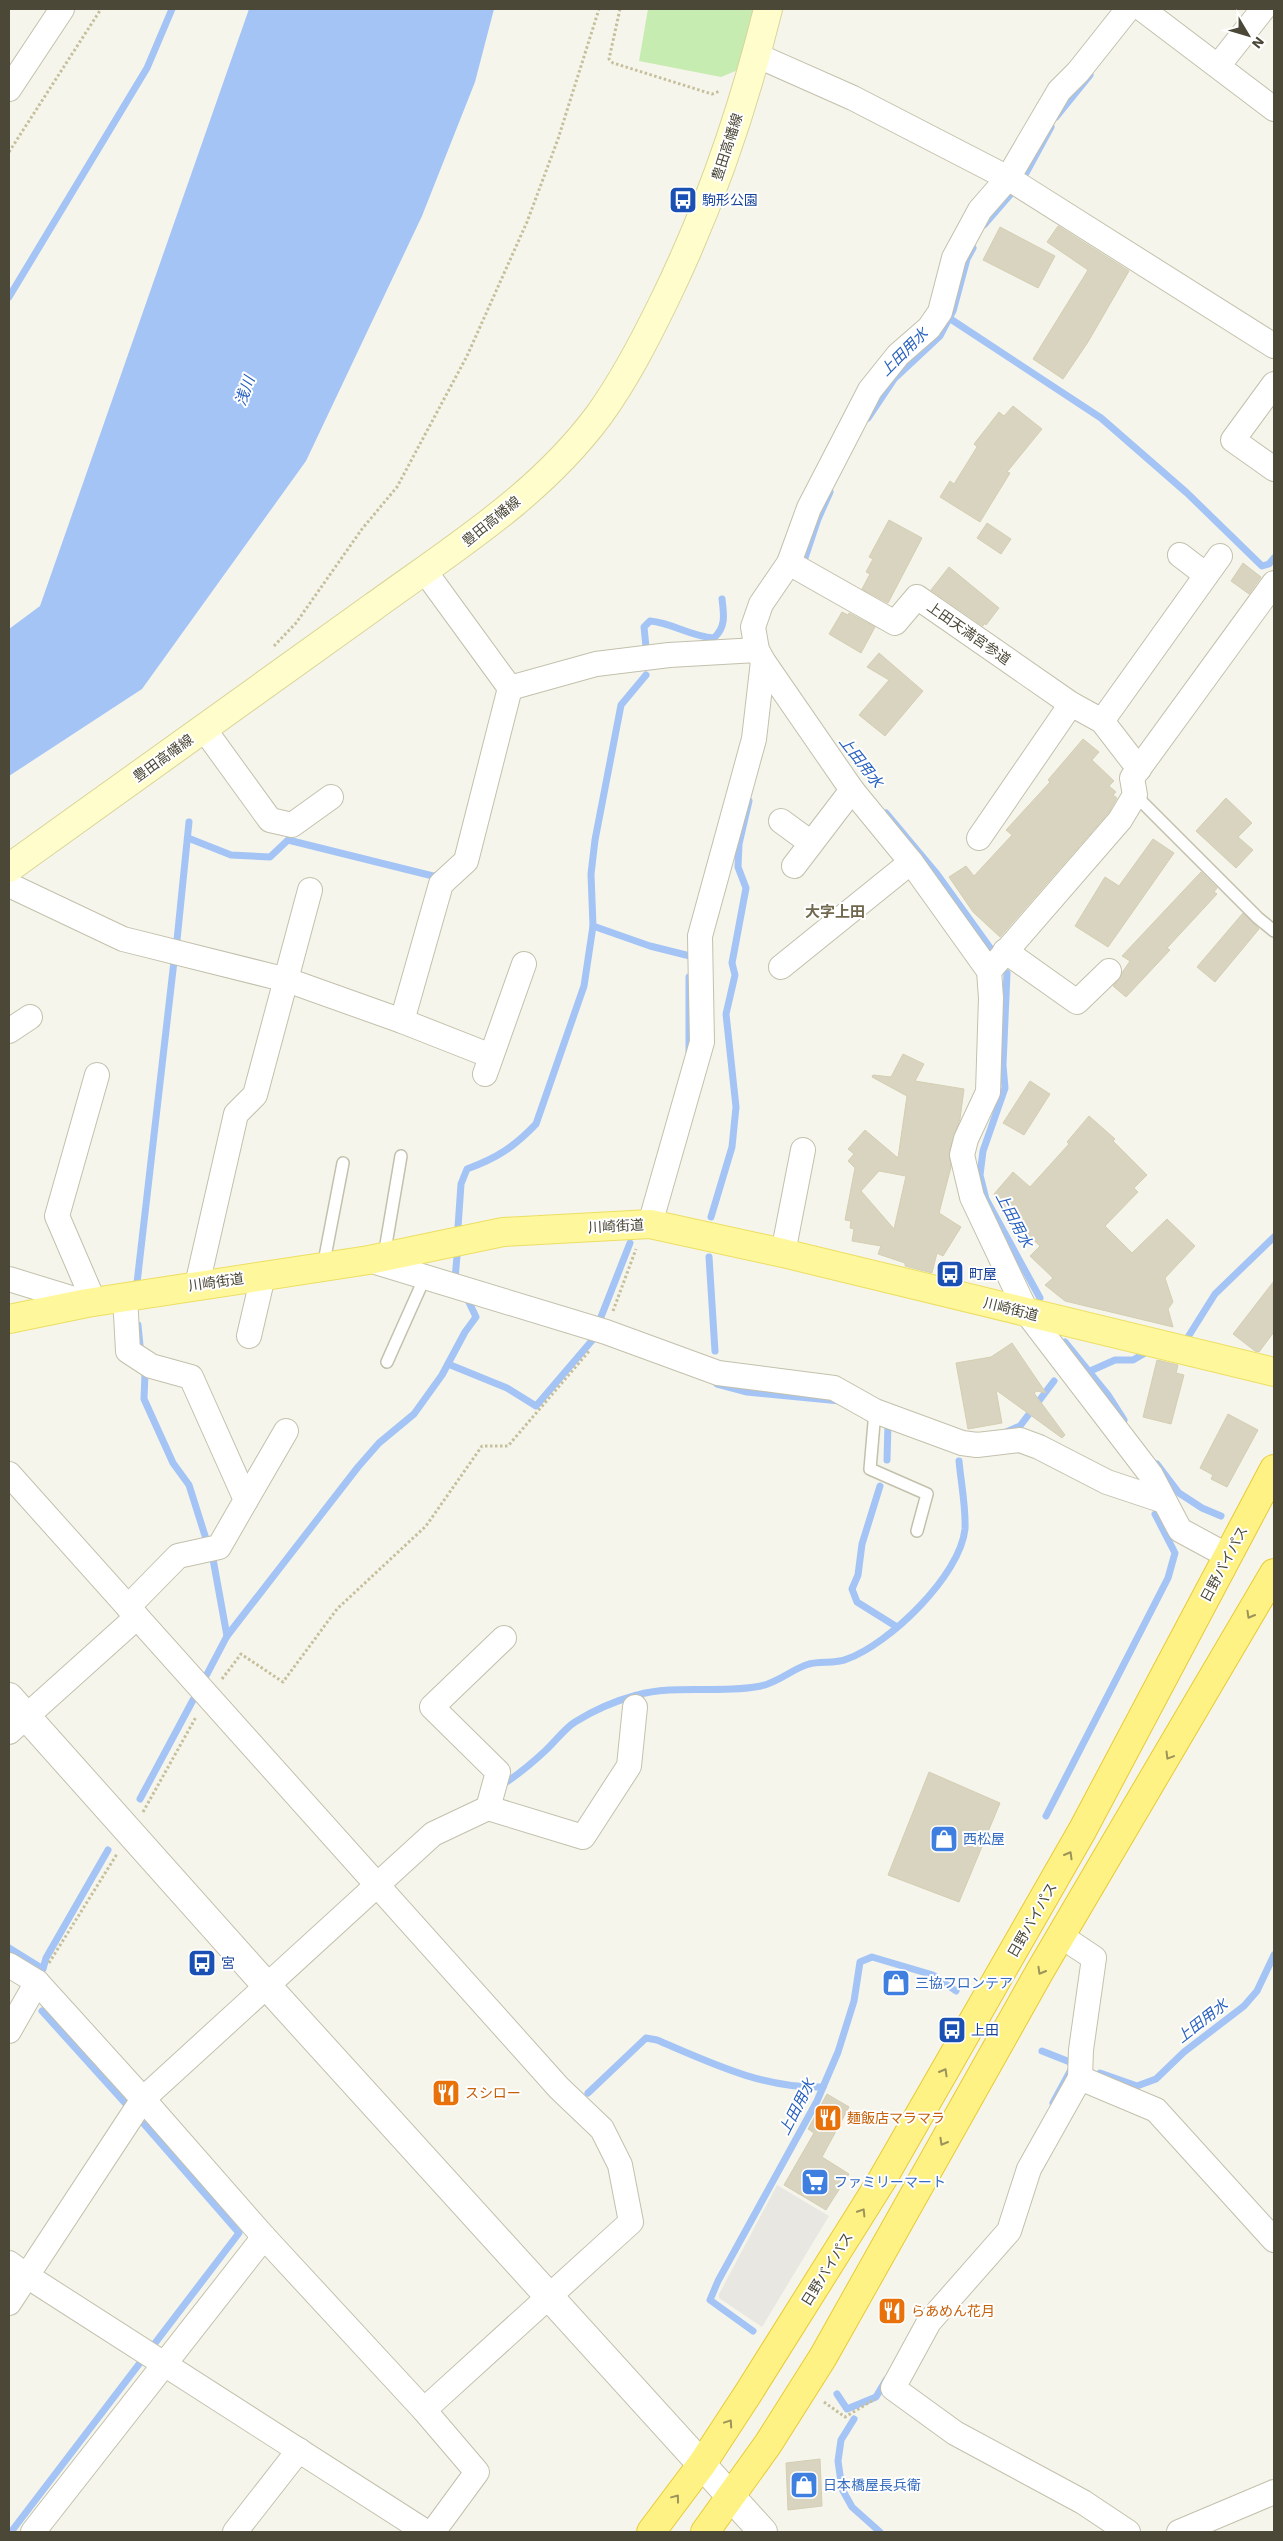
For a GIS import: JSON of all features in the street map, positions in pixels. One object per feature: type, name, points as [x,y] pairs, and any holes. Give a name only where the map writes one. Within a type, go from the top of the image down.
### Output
[{"type":"highway","name":"日野バイパス","points":[[651,2532],[702,2464],[776,2352],[886,2172],[1082,1831],[1274,1469]]},
{"type":"highway","points":[[705,2532],[732,2497],[804,2388],[1061,1936],[1274,1573]]},
{"type":"main road","name":"豊田高幡線","points":[[9,868],[467,541],[540,481],[587,431],[625,377],[649,333],[698,228],[718,176],[748,82],[768,9]]},
{"type":"main road","name":"川崎街道","points":[[9,1318],[125,1296],[376,1258],[502,1232],[650,1224],[783,1253],[1274,1372]]},
{"type":"street","points":[[9,89],[62,9]]},
{"type":"street","points":[[650,1224],[702,1042],[700,936],[754,738],[760,656],[753,628],[761,604],[789,563],[809,508],[870,390],[898,355],[929,328],[940,312],[954,258],[980,210],[1008,178],[1059,91],[1078,72],[1128,9]]},
{"type":"street","points":[[1142,9],[1274,110]]},
{"type":"street","points":[[1218,66],[1263,9]]},
{"type":"street","points":[[756,55],[853,98],[1008,178],[1274,346]]},
{"type":"street","points":[[1274,384],[1233,440],[1274,469]]},
{"type":"street","points":[[1180,555],[1206,575]]},
{"type":"street","points":[[1102,721],[1220,556]]},
{"type":"street","name":"上田天満宮参道","points":[[789,563],[895,623],[917,597],[1071,704],[1102,721],[1139,769]]},
{"type":"street","points":[[424,570],[510,688]]},
{"type":"street","points":[[989,971],[1120,820],[1135,795],[1132,778],[1274,583]]},
{"type":"street","points":[[510,688],[596,664],[669,655],[760,656]]},
{"type":"street","points":[[760,656],[852,790],[911,862],[989,971],[991,998],[988,1092],[966,1139],[962,1155],[972,1197],[1027,1313],[1151,1475],[1180,1530],[1228,1556]]},
{"type":"street","points":[[402,1021],[441,884],[466,861],[510,688]]},
{"type":"street","points":[[979,838],[1071,704]]},
{"type":"street","points":[[204,728],[270,820],[292,825],[331,797]]},
{"type":"street","points":[[794,866],[852,790]]},
{"type":"street","points":[[781,822],[812,843]]},
{"type":"street","points":[[781,967],[911,862]]},
{"type":"street","points":[[9,885],[123,938],[287,980],[402,1021],[488,1065],[524,964]]},
{"type":"street","points":[[197,1285],[236,1114],[255,1095],[310,890]]},
{"type":"street","points":[[1005,951],[1077,1002],[1109,971]]},
{"type":"street","points":[[9,1032],[30,1016]]},
{"type":"street","points":[[90,1302],[57,1216],[97,1075]]},
{"type":"street","points":[[783,1253],[802,1150]]},
{"type":"street","points":[[376,1258],[425,1277],[606,1332],[718,1373],[834,1388],[875,1411],[962,1443],[977,1445],[1020,1440],[1039,1447],[1107,1482],[1164,1501]]},
{"type":"street","points":[[249,1336],[263,1276]]},
{"type":"street","points":[[9,1279],[90,1302]]},
{"type":"street","points":[[125,1296],[128,1351],[151,1366],[192,1377],[246,1500]]},
{"type":"street","points":[[286,1431],[219,1547],[178,1556],[132,1612],[15,1716],[131,1832],[267,1986],[763,2532]]},
{"type":"street","points":[[9,1474],[559,2088],[602,2129],[620,2164],[631,2222],[424,2410]]},
{"type":"street","points":[[488,1808],[498,1772],[432,1707],[504,1638]]},
{"type":"street","points":[[9,2303],[18,2270],[143,2099],[433,1834],[488,1808],[583,1837],[629,1766],[635,1707]]},
{"type":"street","points":[[1061,1936],[1094,1958],[1081,2050],[1080,2078],[1029,2169],[1009,2231],[929,2322],[893,2388],[955,2434],[1083,2502],[1128,2532]]},
{"type":"street","points":[[9,1966],[37,1982],[264,2237],[424,2410],[477,2472],[433,2532]]},
{"type":"street","points":[[9,2031],[37,1982]]},
{"type":"street","points":[[1080,2078],[1156,2110],[1274,2240]]},
{"type":"street","points":[[33,2532],[160,2361],[264,2237]]},
{"type":"street","points":[[18,2270],[426,2532]]},
{"type":"street","points":[[235,2532],[298,2450]]},
{"type":"street","points":[[1179,2532],[1274,2492]]},
{"type":"lane","points":[[1135,795],[1258,918],[1274,931]]},
{"type":"lane","points":[[376,1258],[401,1156]]},
{"type":"lane","points":[[323,1267],[342,1163]]},
{"type":"lane","points":[[387,1362],[425,1277]]},
{"type":"lane","points":[[875,1411],[870,1469],[927,1494],[917,1531]]},
{"type":"path","points":[[9,152],[101,9]]},
{"type":"path","points":[[271,649],[296,623],[362,529],[397,487],[463,364],[527,222],[558,139],[599,9]]},
{"type":"path","points":[[620,9],[609,59],[613,63],[712,94],[724,89],[730,82],[748,82]]},
{"type":"path","points":[[37,1982],[131,1832],[208,1697],[241,1654],[283,1682],[338,1609],[426,1526],[482,1446],[508,1446],[606,1332],[633,1254],[650,1224]]},
{"type":"path","points":[[804,2388],[845,2418],[893,2388]]},
{"type":"green space","points":[[648,9],[754,9],[738,70],[721,77],[639,61]]},
{"type":"shaded area","points":[[777,2185],[829,2216],[762,2327],[719,2298],[719,2294]]},
{"type":"water","name":"浅川","points":[[249,9],[494,9],[475,82],[422,216],[306,461],[142,689],[9,776],[9,629],[40,606]]},
{"type":"building","points":[[1058,226],[1129,271],[1088,342],[1063,379],[1033,359],[1088,270],[1047,242]]},
{"type":"building","points":[[1000,227],[1055,256],[1038,288],[983,260]]},
{"type":"building","points":[[1013,406],[1042,429],[1007,472],[1010,473],[980,522],[940,497],[950,481],[954,484],[977,447],[974,444],[999,412],[1004,416]]},
{"type":"building","points":[[889,520],[922,538],[888,603],[862,589],[870,574],[866,572],[873,559],[869,557]]},
{"type":"building","points":[[987,523],[1011,539],[1001,554],[977,538]]},
{"type":"building","points":[[1243,563],[1261,577],[1249,594],[1231,581]]},
{"type":"building","points":[[949,567],[999,608],[986,625],[985,623],[983,626],[931,590]]},
{"type":"building","points":[[842,612],[848,615],[849,613],[875,627],[861,653],[829,634]]},
{"type":"building","points":[[879,653],[923,691],[885,736],[859,715],[889,680],[867,667]]},
{"type":"building","points":[[1083,739],[1099,752],[1092,760],[1114,781],[1109,786],[1116,792],[1113,795],[1117,798],[1109,812],[1000,937],[973,912],[949,877],[966,866],[974,876],[1012,835],[1006,830],[1050,782],[1048,780]]},
{"type":"building","points":[[1226,798],[1252,823],[1238,837],[1253,850],[1236,868],[1196,831]]},
{"type":"building","points":[[1153,839],[1174,853],[1108,947],[1075,926],[1105,877],[1119,886]]},
{"type":"building","points":[[1201,872],[1217,888],[1214,892],[1217,894],[1167,948],[1170,950],[1126,997],[1113,986],[1130,961],[1122,956]]},
{"type":"building","points":[[1243,913],[1259,929],[1215,982],[1197,967]]},
{"type":"building","points":[[903,1054],[924,1064],[915,1081],[964,1089],[960,1119],[949,1152],[951,1167],[939,1213],[961,1227],[943,1256],[937,1253],[932,1273],[905,1266],[905,1263],[878,1254],[881,1246],[852,1241],[854,1229],[850,1228],[851,1221],[845,1220],[855,1168],[848,1161],[854,1154],[848,1149],[865,1130],[898,1158],[907,1096],[872,1077],[873,1075],[891,1077]],"holes":[[[879,1171],[906,1176],[894,1229],[861,1191]]]},
{"type":"building","points":[[1030,1081],[1050,1094],[1024,1135],[1003,1123]]},
{"type":"building","points":[[1089,1116],[1115,1139],[1113,1141],[1147,1175],[1134,1188],[1138,1192],[1105,1226],[1132,1253],[1167,1219],[1195,1246],[1165,1278],[1173,1302],[1168,1309],[1173,1327],[1065,1301],[1045,1285],[1053,1278],[1030,1256],[1040,1246],[1003,1212],[994,1194],[1013,1172],[1030,1187],[1069,1144],[1067,1142]]},
{"type":"building","points":[[1274,1281],[1274,1332],[1259,1352],[1233,1334]]},
{"type":"building","points":[[1012,1343],[1046,1393],[1037,1391],[1034,1393],[1065,1435],[1062,1438],[996,1390],[1002,1423],[968,1429],[956,1363],[991,1357]]},
{"type":"building","points":[[1157,1360],[1178,1365],[1176,1373],[1184,1375],[1171,1424],[1143,1417]]},
{"type":"building","points":[[1228,1414],[1258,1430],[1227,1487],[1211,1479],[1213,1475],[1200,1468]]},
{"type":"building","name":"西松屋","points":[[929,1772],[1000,1803],[959,1902],[888,1875]]},
{"type":"building","points":[[827,2094],[849,2107],[822,2157],[849,2174],[826,2210],[784,2185],[814,2133],[808,2129]]},
{"type":"building","name":"日本橋屋長兵衛","points":[[820,2459],[822,2506],[788,2510],[786,2463]]},
{"type":"waterway","points":[[9,297],[147,68],[172,9]]},
{"type":"waterway","name":"上田用水","points":[[1056,117],[1090,75]]},
{"type":"waterway","name":"上田用水","points":[[1026,173],[1051,127]]},
{"type":"waterway","name":"上田用水","points":[[984,225],[1010,195]]},
{"type":"waterway","name":"上田用水","points":[[868,418],[894,379],[940,336],[953,311],[967,259],[973,248]]},
{"type":"waterway","points":[[949,318],[1101,418],[1187,493],[1262,566],[1269,564],[1274,558]]},
{"type":"waterway","name":"上田用水","points":[[805,558],[818,519],[830,492]]},
{"type":"waterway","points":[[646,647],[644,627],[650,621],[714,638],[721,630],[724,615],[722,599]]},
{"type":"waterway","points":[[458,1227],[461,1184],[467,1169],[487,1161],[504,1151],[536,1124],[584,986],[593,926],[591,874],[595,840],[621,705],[646,675]]},
{"type":"waterway","points":[[711,1217],[732,1147],[736,1107],[726,1014],[735,975],[732,963],[746,888],[738,867],[739,844],[749,801]]},
{"type":"waterway","name":"上田用水","points":[[886,813],[937,874],[991,949]]},
{"type":"waterway","points":[[177,940],[189,822]]},
{"type":"waterway","points":[[188,838],[231,855],[270,857],[288,840],[433,876],[440,875]]},
{"type":"waterway","points":[[593,926],[650,946],[694,957],[693,959]]},
{"type":"waterway","points":[[137,1283],[174,961]]},
{"type":"waterway","name":"上田用水","points":[[1007,973],[1003,1065],[1005,1088],[983,1151],[980,1175],[986,1199],[1040,1298]]},
{"type":"waterway","points":[[689,977],[689,1051]]},
{"type":"waterway","points":[[1188,1337],[1215,1294],[1274,1237]]},
{"type":"waterway","points":[[599,1322],[630,1243]]},
{"type":"waterway","points":[[455,1279],[457,1256]]},
{"type":"waterway","points":[[709,1257],[715,1351]]},
{"type":"waterway","points":[[205,1678],[227,1636],[358,1467],[379,1443],[414,1414],[442,1375],[465,1332],[476,1317],[467,1298]]},
{"type":"waterway","points":[[138,1325],[140,1345]]},
{"type":"waterway","points":[[448,1364],[507,1388],[536,1406],[595,1337]]},
{"type":"waterway","name":"上田用水","points":[[1065,1342],[1108,1395],[1124,1420]]},
{"type":"waterway","points":[[1088,1372],[1115,1360],[1133,1360],[1145,1353]]},
{"type":"waterway","points":[[145,1373],[144,1399],[173,1463],[189,1485],[207,1542]]},
{"type":"waterway","points":[[1006,1432],[1020,1426],[1054,1381]]},
{"type":"waterway","points":[[717,1384],[747,1392],[840,1401]]},
{"type":"waterway","points":[[887,1460],[888,1423]]},
{"type":"waterway","points":[[500,1786],[534,1761],[571,1725],[613,1703],[637,1695],[666,1690],[730,1689],[761,1686],[774,1682],[809,1664],[847,1659],[882,1639],[901,1624],[937,1587],[960,1547],[965,1529],[965,1521],[959,1461]]},
{"type":"waterway","name":"上田用水","points":[[1157,1464],[1179,1493],[1202,1508],[1221,1516]]},
{"type":"waterway","points":[[880,1486],[862,1544],[858,1575],[852,1589],[857,1602],[897,1627]]},
{"type":"waterway","points":[[1046,1816],[1168,1578],[1175,1553],[1155,1514]]},
{"type":"waterway","points":[[213,1559],[227,1636]]},
{"type":"waterway","points":[[140,1799],[193,1700]]},
{"type":"waterway","points":[[9,1948],[43,1969],[46,1958],[108,1850]]},
{"type":"waterway","name":"上田用水","points":[[1100,2073],[1137,2086],[1156,2079],[1184,2052],[1244,2006],[1257,1991],[1274,1955]]},
{"type":"waterway","name":"上田用水","points":[[753,2331],[710,2300],[718,2281],[817,2101],[838,2052],[854,2001],[860,1962],[872,1957],[933,1975],[956,1991]]},
{"type":"waterway","points":[[42,2011],[125,2103]]},
{"type":"waterway","points":[[588,2093],[646,2038],[657,2040],[718,2066],[759,2079],[780,2084],[823,2087]]},
{"type":"waterway","name":"上田用水","points":[[1042,2051],[1075,2064]]},
{"type":"waterway","points":[[1053,2103],[1073,2066]]},
{"type":"waterway","points":[[11,2532],[239,2233],[144,2124]]},
{"type":"waterway","points":[[837,2394],[847,2409],[876,2397],[886,2380]]},
{"type":"waterway","name":"上田用水","points":[[854,2419],[841,2440],[838,2461],[842,2489],[852,2507],[880,2532]]},
{"type":"place","name":"駒形公園","points":[[683,200]]},
{"type":"place","name":"町屋","points":[[950,1274]]},
{"type":"place","name":"西松屋","points":[[944,1839]]},
{"type":"place","name":"宮","points":[[202,1963]]},
{"type":"place","name":"三協フロンテア","points":[[896,1983]]},
{"type":"place","name":"上田","points":[[952,2030]]},
{"type":"place","name":"スシロー","points":[[446,2093]]},
{"type":"place","name":"麺飯店マラマラ","points":[[828,2118]]},
{"type":"place","name":"ファミリーマート","points":[[815,2182]]},
{"type":"place","name":"らあめん花月","points":[[892,2311]]},
{"type":"place","name":"日本橋屋長兵衛","points":[[804,2485]]},
{"type":"district","name":"大字上田","points":[[835,912]]}]
